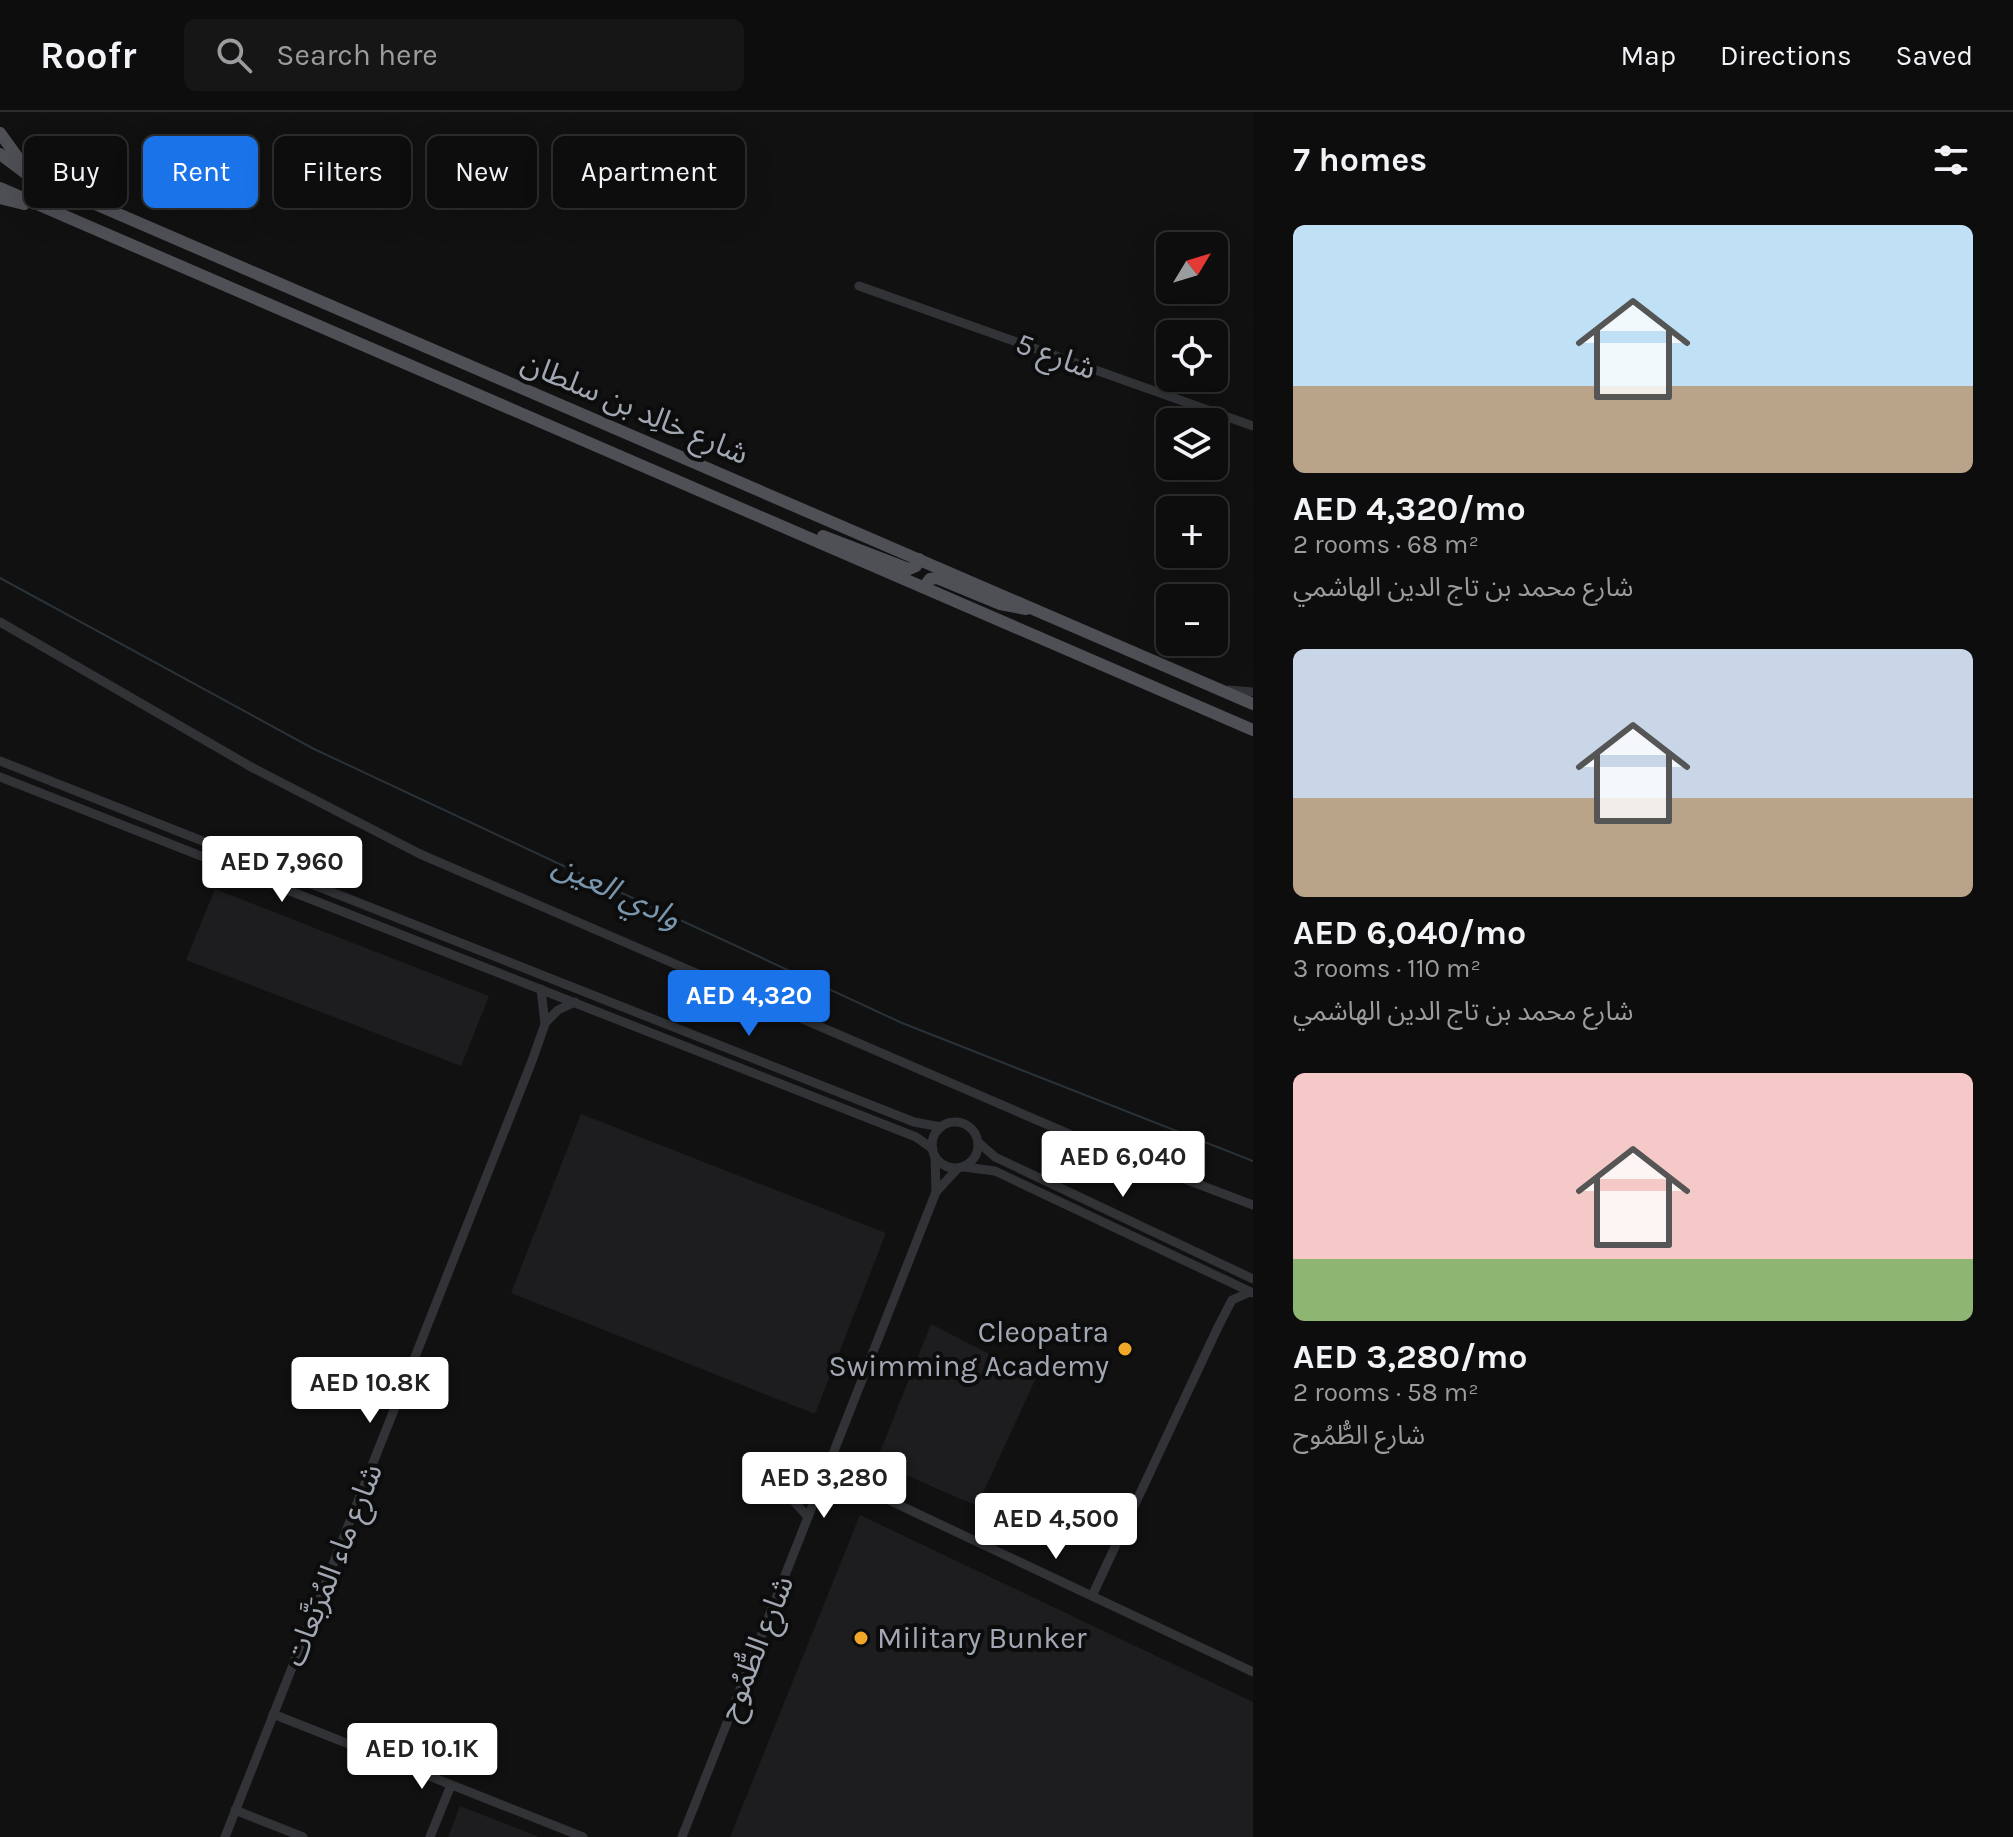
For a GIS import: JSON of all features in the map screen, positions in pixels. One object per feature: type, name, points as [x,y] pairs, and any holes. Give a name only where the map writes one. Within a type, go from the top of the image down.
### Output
[{"type":"main road","points":[[0,133],[17,161],[33,172],[115,211]]},
{"type":"main road","name":"شارع خالِد بن سلطان","points":[[0,154],[28,175],[1253,704]]},
{"type":"main road","name":"شارع خالِد بن سلطان","points":[[0,188],[1253,730]]},
{"type":"main road","points":[[0,198],[75,225],[90,225]]},
{"type":"main road","points":[[808,536],[832,538],[909,569],[919,559]]},
{"type":"main road","points":[[924,587],[930,579],[937,578],[1000,604],[1037,609]]},
{"type":"street","name":"شارع 5","points":[[859,286],[1253,426]]},
{"type":"street","points":[[0,622],[253,768],[420,854],[1090,1143],[1253,1205]]},
{"type":"street","points":[[1217,689],[1253,692]]},
{"type":"street","points":[[0,761],[919,1124],[941,1127],[961,1124],[970,1129],[978,1142],[995,1157],[1253,1279]]},
{"type":"street","points":[[0,777],[916,1137],[934,1152],[944,1166],[995,1171],[1252,1292]]},
{"type":"street","name":"شارع ماء المُرَبَّعات","points":[[225,1837],[545,1024],[541,989]]},
{"type":"street","points":[[545,1024],[558,1010],[575,1002]]},
{"type":"street","points":[[934,1152],[935,1135],[941,1127]]},
{"type":"street","points":[[961,1167],[976,1154],[978,1142]]},
{"type":"street","name":"شارع الطُّمُوح","points":[[934,1152],[936,1192]]},
{"type":"street","name":"شارع الطُّمُوح","points":[[682,1837],[936,1192],[961,1167]]},
{"type":"street","points":[[1092,1596],[1232,1300],[1226,1281]]},
{"type":"street","points":[[1232,1300],[1252,1292]]},
{"type":"street","points":[[832,1456],[844,1479]]},
{"type":"street","points":[[822,1480],[844,1479],[1253,1672]]},
{"type":"street","points":[[792,1499],[808,1517]]},
{"type":"street","points":[[273,1714],[583,1837]]},
{"type":"street","points":[[430,1837],[451,1785]]},
{"type":"street","points":[[235,1810],[303,1837]]},
{"type":"shaded area","points":[[215,889],[489,996],[461,1066],[186,960]]},
{"type":"shaded area","points":[[581,1114],[886,1233],[815,1414],[511,1293]]},
{"type":"shaded area","points":[[931,1324],[1036,1378],[977,1506],[876,1462]]},
{"type":"shaded area","points":[[860,1515],[1253,1702],[1253,1837],[730,1837]]},
{"type":"shaded area","points":[[460,1806],[539,1837],[448,1837]]},
{"type":"waterway","name":"وادي العين","points":[[0,578],[314,749],[583,875],[902,1023],[1253,1161]]},
{"type":"place","name":"Cleopatra Swimming Academy","points":[[1125,1349]]},
{"type":"place","name":"Military Bunker","points":[[861,1638]]}]
